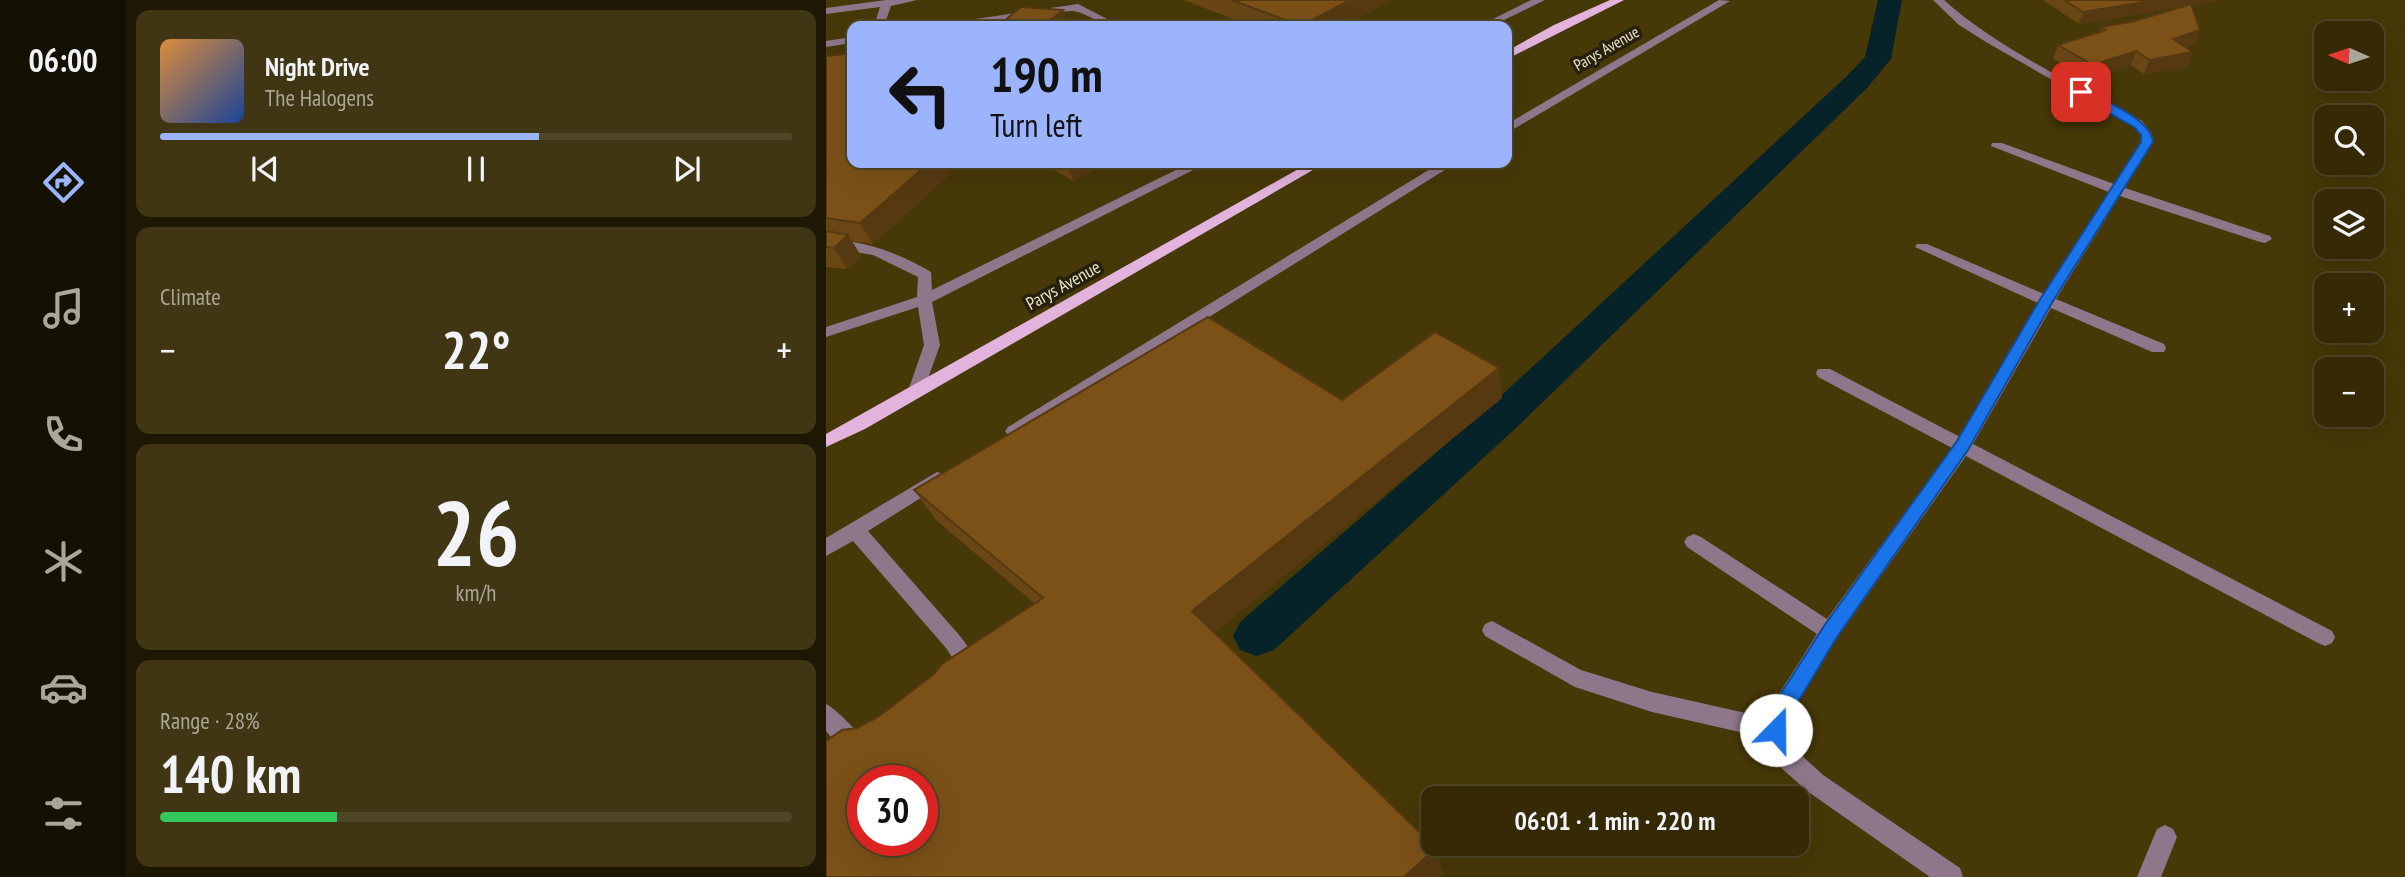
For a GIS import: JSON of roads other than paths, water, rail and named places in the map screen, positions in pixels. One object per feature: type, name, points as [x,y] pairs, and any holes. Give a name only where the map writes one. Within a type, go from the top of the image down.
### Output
[{"type":"main road","name":"Parys Avenue","points":[[1512,53],[1558,27],[1619,0]]},
{"type":"main road","name":"Parys Avenue","points":[[826,441],[1309,168]]},
{"type":"street","points":[[826,11],[912,0]]},
{"type":"street","points":[[999,19],[1046,0]]},
{"type":"street","points":[[1495,21],[1540,0]]},
{"type":"street","points":[[1938,0],[1963,23],[1990,40],[2138,124],[2146,134],[2147,142],[2119,191],[2046,301],[1963,446],[1830,632],[1780,712],[1776,744],[1785,757],[1815,783],[1951,877]]},
{"type":"street","name":"Parys Avenue","points":[[1512,126],[1725,1]]},
{"type":"street","points":[[880,21],[887,3]]},
{"type":"street","points":[[984,21],[1077,4],[1085,13],[1104,21]]},
{"type":"street","points":[[999,19],[1044,21]]},
{"type":"street","points":[[826,44],[847,41]]},
{"type":"street","points":[[1997,146],[2119,191],[2265,239]]},
{"type":"street","points":[[826,332],[924,300],[1190,168]]},
{"type":"street","points":[[996,443],[1437,168]]},
{"type":"street","points":[[826,243],[852,244],[893,255],[926,275],[924,300],[932,345],[916,391]]},
{"type":"street","points":[[1922,247],[2158,348]]},
{"type":"street","points":[[1824,373],[2325,637]]},
{"type":"street","points":[[826,548],[949,472]]},
{"type":"street","points":[[855,530],[953,642],[965,661],[963,674],[948,693]]},
{"type":"street","points":[[1694,542],[1830,632]]},
{"type":"street","points":[[1492,630],[1574,678],[1652,702],[1776,730]]},
{"type":"street","points":[[826,714],[855,744],[865,747],[876,745]]},
{"type":"street","points":[[2150,877],[2165,836]]},
{"type":"waterway","points":[[1257,636],[1503,417],[1857,82],[1878,59],[1890,0]]}]
